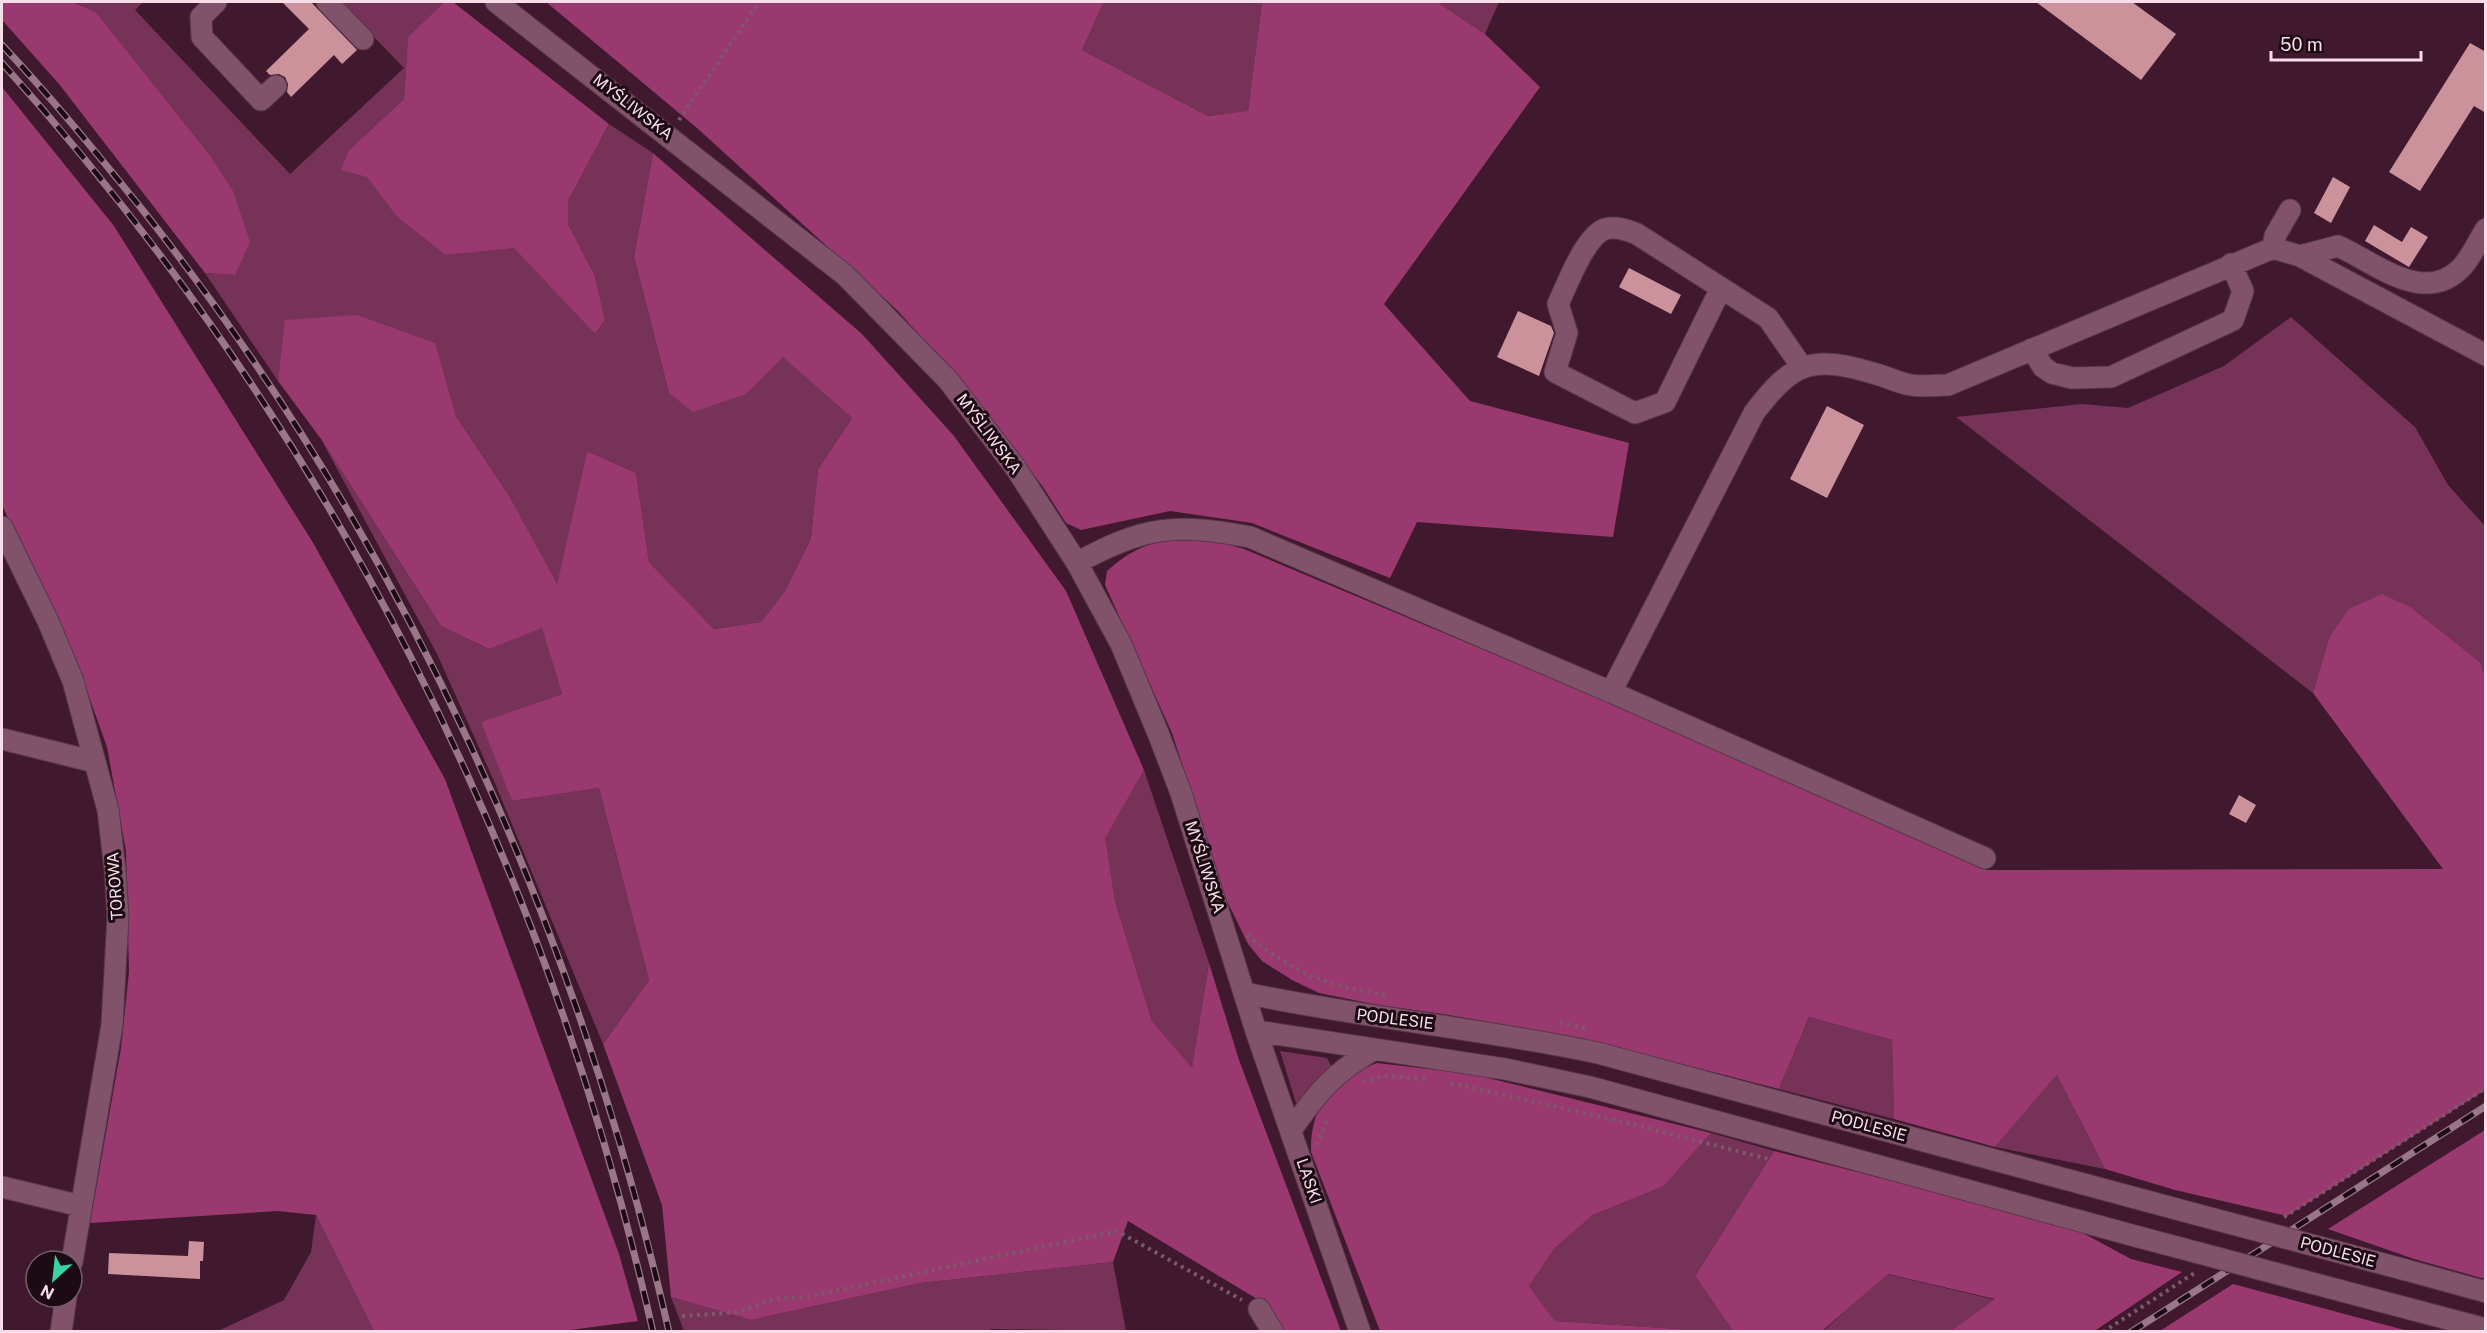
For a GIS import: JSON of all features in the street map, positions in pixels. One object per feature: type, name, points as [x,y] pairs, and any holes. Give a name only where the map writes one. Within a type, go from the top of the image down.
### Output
[{"type":"street","points":[[216,2],[201,17],[202,36],[261,100],[276,86]]},
{"type":"street","points":[[327,2],[363,39]]},
{"type":"street","name":"MYŚLIWSKA","points":[[496,2],[845,275],[948,380],[1015,467],[1077,563],[1121,644],[1158,732],[1184,804],[1256,1031]]},
{"type":"street","points":[[2273,248],[2275,236],[2290,210]]},
{"type":"street","points":[[1721,288],[1665,402],[1635,413],[1555,372],[1567,333],[1558,304],[1589,241],[1605,229],[1624,229],[1637,234],[1768,318],[1802,367]]},
{"type":"street","points":[[2300,255],[2338,246],[2399,278],[2431,284],[2460,269],[2486,229]]},
{"type":"street","points":[[1611,692],[1754,413],[1772,388],[1802,367],[1819,362],[1839,363],[1911,385],[1948,385],[2273,248],[2300,255],[2486,355]]},
{"type":"street","points":[[2032,350],[2043,367],[2052,373],[2072,378],[2110,377],[2232,320],[2243,291],[2231,264]]},
{"type":"street","name":"TOROWA","points":[[2,526],[48,621],[73,681],[108,810],[118,917],[112,1024],[74,1249]]},
{"type":"street","points":[[1077,563],[1113,543],[1139,533],[1174,528],[1212,530],[1250,537],[1611,692],[1985,858]]},
{"type":"street","points":[[2,739],[95,762]]},
{"type":"street","name":"PODLESIE","points":[[1245,993],[1327,1011],[1520,1036],[1598,1053],[2486,1292]]},
{"type":"street","points":[[1325,1042],[1316,1030],[1317,1023],[1327,1011]]},
{"type":"street","name":"PODLESIE","points":[[1256,1031],[1505,1069],[1590,1087],[2486,1329]]},
{"type":"street","name":"LASKI","points":[[1256,1031],[1360,1332]]},
{"type":"street","points":[[1291,1130],[1318,1091],[1337,1072],[1376,1049]]},
{"type":"street","points":[[2,1187],[81,1206]]},
{"type":"street","points":[[61,1332],[64,1309]]},
{"type":"street","points":[[1259,1309],[1273,1332]]},
{"type":"path","points":[[669,136],[759,2]]},
{"type":"path","points":[[1358,1085],[1383,1076],[1435,1080]]},
{"type":"path","points":[[1446,1082],[1632,1124],[1769,1159]]},
{"type":"path","points":[[2274,1223],[2486,1088]]},
{"type":"path","points":[[1308,1178],[1322,1127],[1330,1111]]},
{"type":"path","points":[[682,1316],[739,1312],[773,1299],[806,1297],[1117,1231],[1259,1309]]},
{"type":"path","points":[[2103,1332],[2204,1268]]},
{"type":"shaded area","points":[[2,2],[72,2],[96,12],[209,154],[233,191],[250,242],[235,275],[205,273],[59,84],[2,20]]},
{"type":"shaded area","points":[[72,2],[143,2],[135,10],[290,174],[404,68],[340,2],[444,2],[408,37],[404,99],[349,150],[397,217],[445,255],[514,247],[595,334],[605,320],[595,276],[568,224],[568,201],[609,124],[653,153],[634,257],[669,393],[746,394],[783,356],[852,418],[818,469],[811,538],[785,591],[761,622],[714,629],[649,562],[636,473],[587,451],[557,585],[510,497],[456,416],[434,343],[286,320],[278,381],[205,273],[235,275],[209,154],[96,12]]},
{"type":"shaded area","points":[[444,2],[453,2],[609,124],[568,201],[568,224],[595,276],[605,320],[595,334],[514,248],[445,255],[397,217],[367,177],[341,170],[349,150],[404,99],[408,37]]},
{"type":"shaded area","points":[[546,2],[1104,2],[1082,50],[1208,116],[1248,111],[1262,2],[1437,2],[1485,34],[1540,87],[1384,304],[1470,401],[1629,443],[1613,537],[1417,522],[1390,578],[1252,523],[1170,511],[1081,530],[1066,523],[1043,487],[971,393],[898,311],[697,128]]},
{"type":"shaded area","points":[[1104,2],[1262,2],[1248,112],[1208,116],[1082,50]]},
{"type":"shaded area","points":[[1437,2],[1499,2],[1485,34]]},
{"type":"shaded area","points":[[2,87],[114,226],[312,541],[445,779],[619,1254],[638,1321],[555,1332],[374,1331],[316,1215],[278,1211],[90,1223],[121,1048],[129,972],[126,851],[107,747],[82,677],[2,505]]},
{"type":"shaded area","points":[[653,153],[862,334],[954,436],[1066,591],[1144,770],[1105,838],[1115,901],[1152,1021],[1192,1068],[1209,963],[1239,1060],[1341,1331],[1280,1331],[1262,1302],[1128,1221],[1113,1262],[921,1283],[751,1320],[671,1297],[662,1205],[603,1044],[649,980],[599,788],[512,801],[481,722],[562,694],[542,628],[489,649],[441,626],[321,439],[278,381],[285,320],[357,315],[435,343],[456,416],[510,497],[557,584],[587,451],[636,473],[649,562],[714,629],[761,622],[785,591],[811,538],[818,469],[852,418],[783,357],[746,394],[693,412],[669,393],[634,257]]},
{"type":"shaded area","points":[[2291,317],[2415,427],[2448,485],[2485,526],[2485,677],[2480,662],[2412,608],[2329,638],[2313,693],[1956,417],[2082,404],[2128,408],[2224,366]]},
{"type":"shaded area","points":[[321,439],[441,626],[489,649],[542,627],[562,694],[482,722],[512,801],[599,788],[649,980],[603,1044],[494,781],[437,654]]},
{"type":"shaded area","points":[[1202,537],[1244,549],[1620,707],[1987,870],[2443,869],[2313,693],[2329,638],[2349,609],[2382,594],[2412,608],[2480,662],[2485,677],[2485,1090],[2287,1216],[2175,1190],[2105,1169],[2057,1075],[1995,1147],[1894,1119],[1892,1040],[1809,1017],[1779,1089],[1580,1038],[1378,1005],[1319,993],[1292,980],[1262,961],[1248,944],[1226,899],[1172,733],[1105,585],[1107,571],[1141,548],[1162,542]]},
{"type":"shaded area","points":[[1144,770],[1209,963],[1192,1069],[1152,1021],[1115,901],[1104,838]]},
{"type":"shaded area","points":[[1809,1017],[1892,1040],[1894,1119],[1779,1089]]},
{"type":"shaded area","points":[[1280,1051],[1327,1058],[1331,1066],[1307,1092],[1300,1107],[1297,1106]]},
{"type":"shaded area","points":[[1377,1063],[1472,1074],[1711,1133],[1664,1186],[1593,1215],[1555,1248],[1529,1286],[1555,1321],[1679,1329],[1680,1331],[1380,1331],[1311,1152],[1315,1120],[1328,1096],[1348,1077]]},
{"type":"shaded area","points":[[2057,1075],[2105,1169],[1995,1147]]},
{"type":"shaded area","points":[[2485,1130],[2485,1279],[2414,1259],[2328,1229]]},
{"type":"shaded area","points":[[1711,1133],[1774,1151],[1695,1276],[1733,1331],[1680,1331],[1679,1329],[1555,1321],[1529,1286],[1555,1248],[1593,1215],[1664,1186]]},
{"type":"shaded area","points":[[1774,1151],[1960,1198],[2081,1232],[2131,1259],[2182,1272],[2093,1332],[1951,1331],[1995,1299],[1888,1274],[1822,1331],[1733,1331],[1695,1276]]},
{"type":"shaded area","points":[[316,1215],[374,1331],[216,1332],[284,1300],[311,1252]]},
{"type":"shaded area","points":[[1113,1262],[1126,1331],[991,1329],[991,1331],[684,1331],[671,1297],[751,1320],[921,1283]]},
{"type":"shaded area","points":[[1887,1274],[1996,1300],[1951,1331],[1822,1332]]},
{"type":"shaded area","points":[[2233,1284],[2408,1331],[2160,1331]]},
{"type":"building","points":[[282,2],[311,2],[357,50],[342,64],[334,55],[291,97],[287,92],[288,84],[285,77],[279,74],[270,75],[266,71],[309,29]]},
{"type":"building","points":[[2036,2],[2132,2],[2176,34],[2141,80]]},
{"type":"building","points":[[2470,43],[2486,52],[2486,113],[2474,106],[2420,191],[2389,172]]},
{"type":"building","points":[[2333,177],[2350,187],[2331,223],[2314,213]]},
{"type":"building","points":[[2374,225],[2402,242],[2411,227],[2428,237],[2409,267],[2365,241]]},
{"type":"building","points":[[1629,268],[1681,295],[1671,314],[1619,287]]},
{"type":"building","points":[[1518,311],[1551,326],[1554,333],[1539,376],[1497,357]]},
{"type":"building","points":[[1827,406],[1864,425],[1827,498],[1790,479]]},
{"type":"building","points":[[2239,795],[2256,805],[2246,823],[2229,814]]},
{"type":"building","points":[[189,1241],[204,1242],[203,1261],[200,1261],[200,1279],[108,1274],[109,1253],[188,1256]]},
{"type":"railway","points":[[2,45],[57,106],[145,213],[238,338],[323,469],[400,604],[469,743],[531,886],[585,1032],[631,1181],[669,1332]]},
{"type":"railway","points":[[2,63],[119,202],[226,347],[323,498],[410,655],[486,817],[552,984],[608,1156],[653,1332]]},
{"type":"railway","points":[[2131,1332],[2486,1106]]}]
